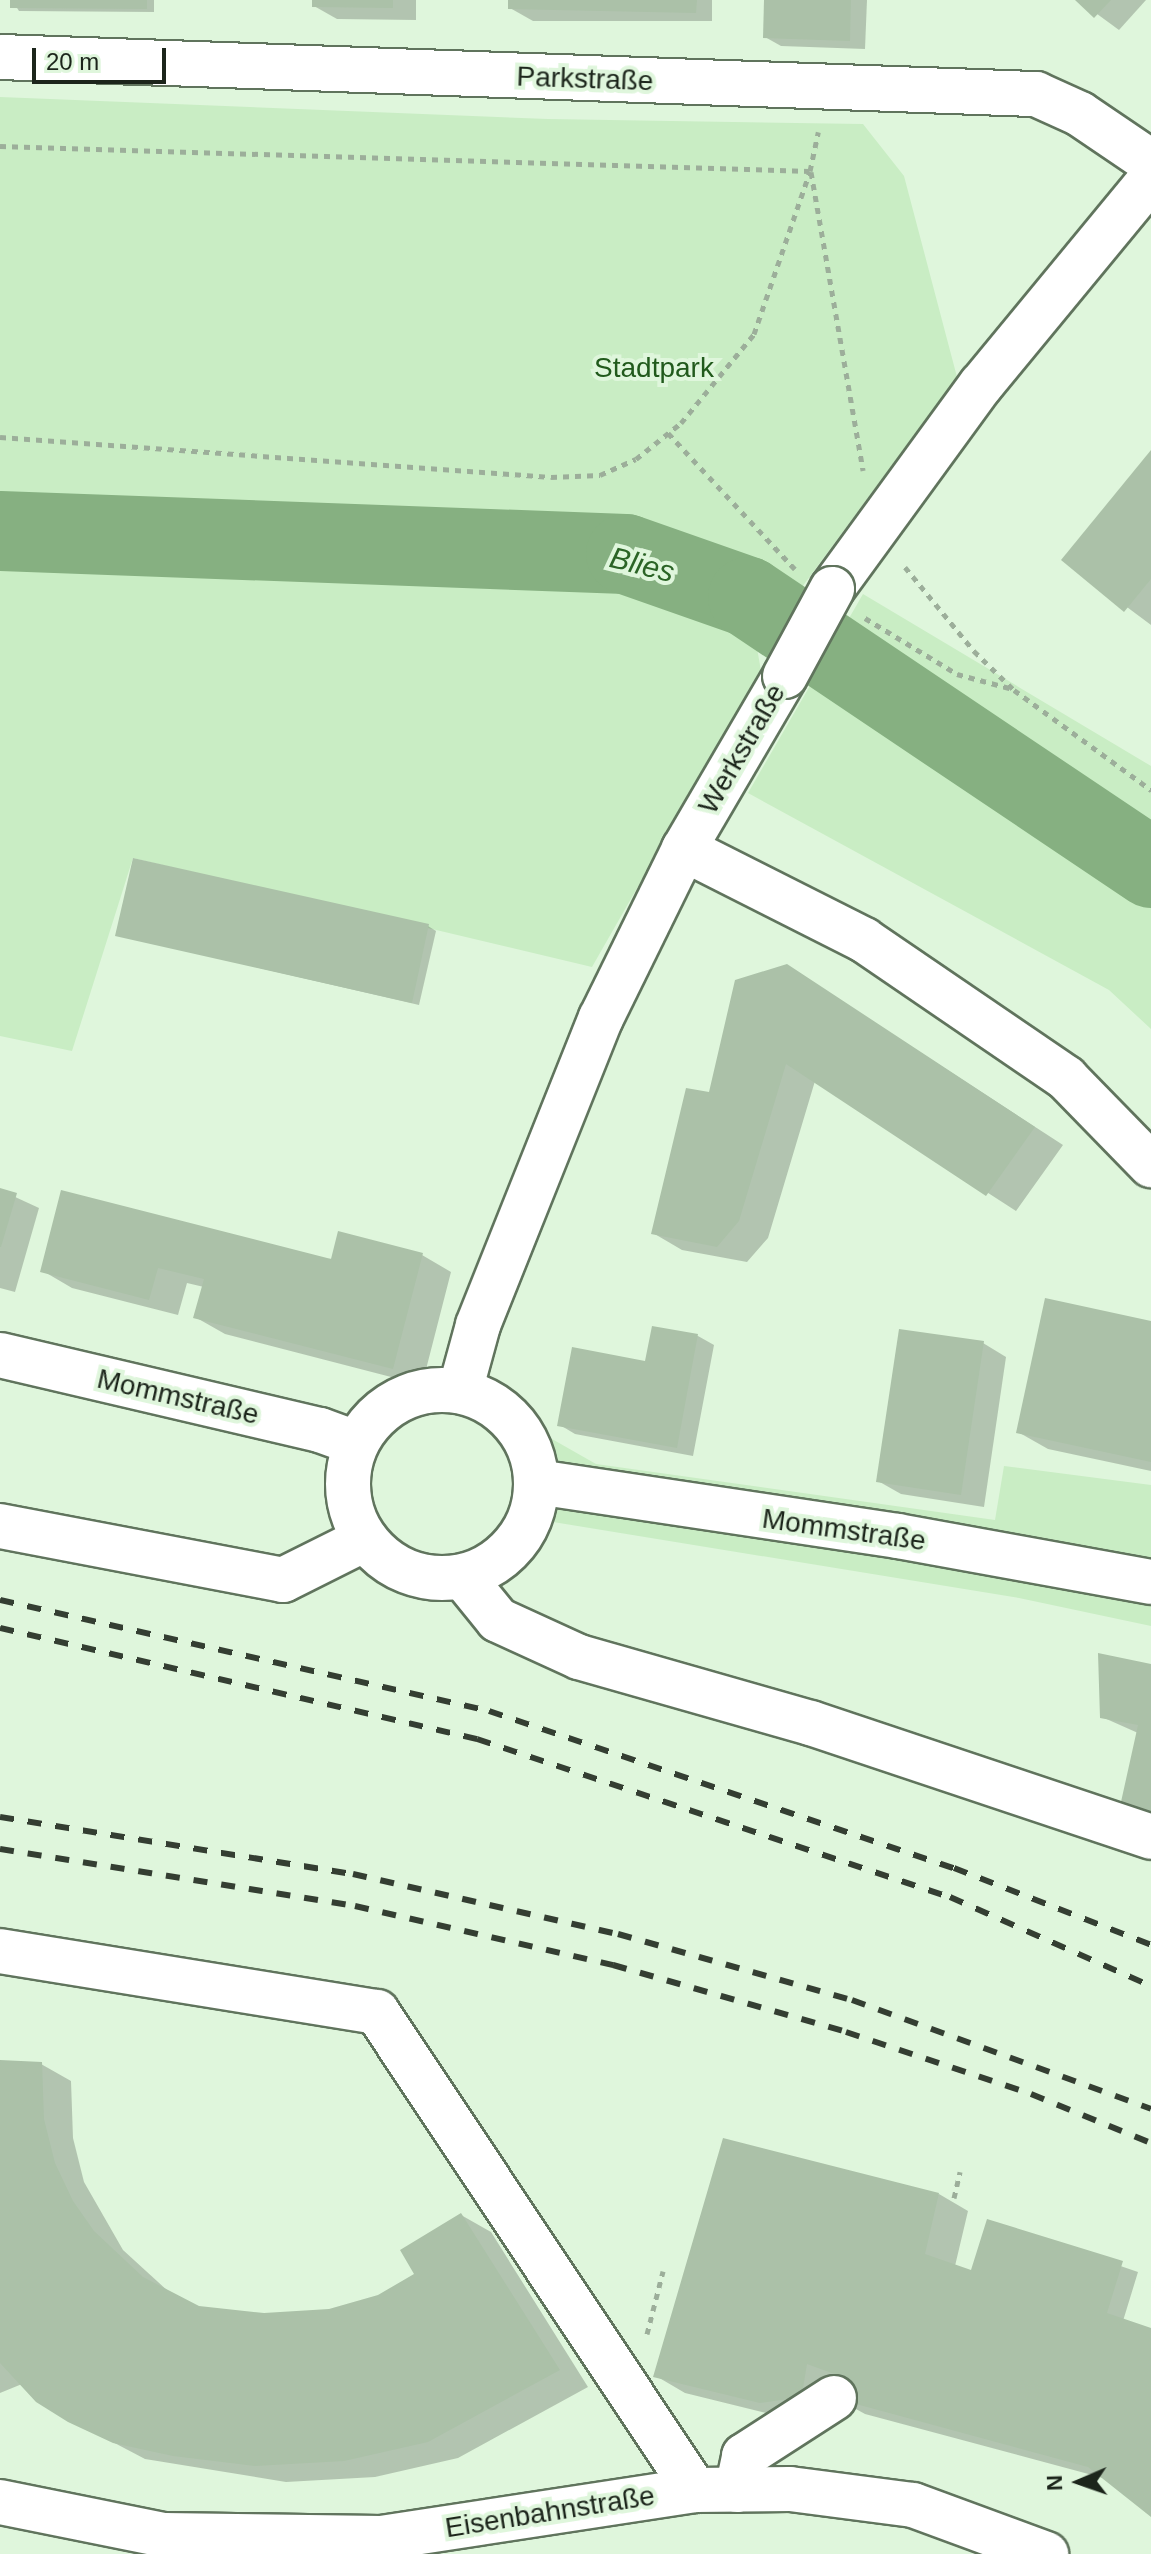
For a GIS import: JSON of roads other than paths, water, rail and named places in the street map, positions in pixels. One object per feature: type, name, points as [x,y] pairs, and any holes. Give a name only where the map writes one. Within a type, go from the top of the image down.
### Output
[{"type":"street","name":"Parkstraße","points":[[0,57],[1036,94],[1080,114],[1151,162]]},
{"type":"street","name":"Werkstraße","points":[[460,1391],[478,1325],[601,1018],[684,849],[832,589],[981,385],[1151,179]]},
{"type":"street","points":[[684,849],[864,940],[1066,1078],[1151,1165]]},
{"type":"street","name":"Mommstraße","points":[[0,1355],[320,1430],[355,1443]]},
{"type":"street","points":[[439,1390],[460,1391],[508,1416],[532,1456],[537,1482],[533,1510],[510,1551],[463,1577],[442,1579],[405,1571],[365,1539],[349,1495],[355,1443],[381,1412],[399,1400],[439,1390]]},
{"type":"street","name":"Mommstraße","points":[[537,1482],[898,1536],[1151,1582]]},
{"type":"street","points":[[0,1526],[283,1580],[365,1539]]},
{"type":"street","points":[[463,1577],[498,1620],[579,1657],[811,1723],[1151,1837]]},
{"type":"street","points":[[0,1951],[377,2012],[716,2490],[744,2456],[834,2398]]},
{"type":"street","name":"Eisenbahnstraße","points":[[0,2502],[164,2535],[381,2538],[716,2490],[790,2489],[913,2505],[1046,2554]]},
{"type":"waterway","name":"Blies","points":[[0,531],[626,554],[748,597],[1151,868]]},
{"type":"railway","points":[[0,1600],[489,1711],[954,1868],[1151,1945]]},
{"type":"railway","points":[[0,1628],[477,1739],[950,1897],[1151,1986]]},
{"type":"railway","points":[[0,1817],[353,1874],[618,1934],[852,2000],[1151,2109]]},
{"type":"railway","points":[[0,1849],[355,1906],[613,1965],[846,2032],[1031,2094],[1151,2143]]},
{"type":"park label","name":"Stadtpark","points":[[654,368]]}]
